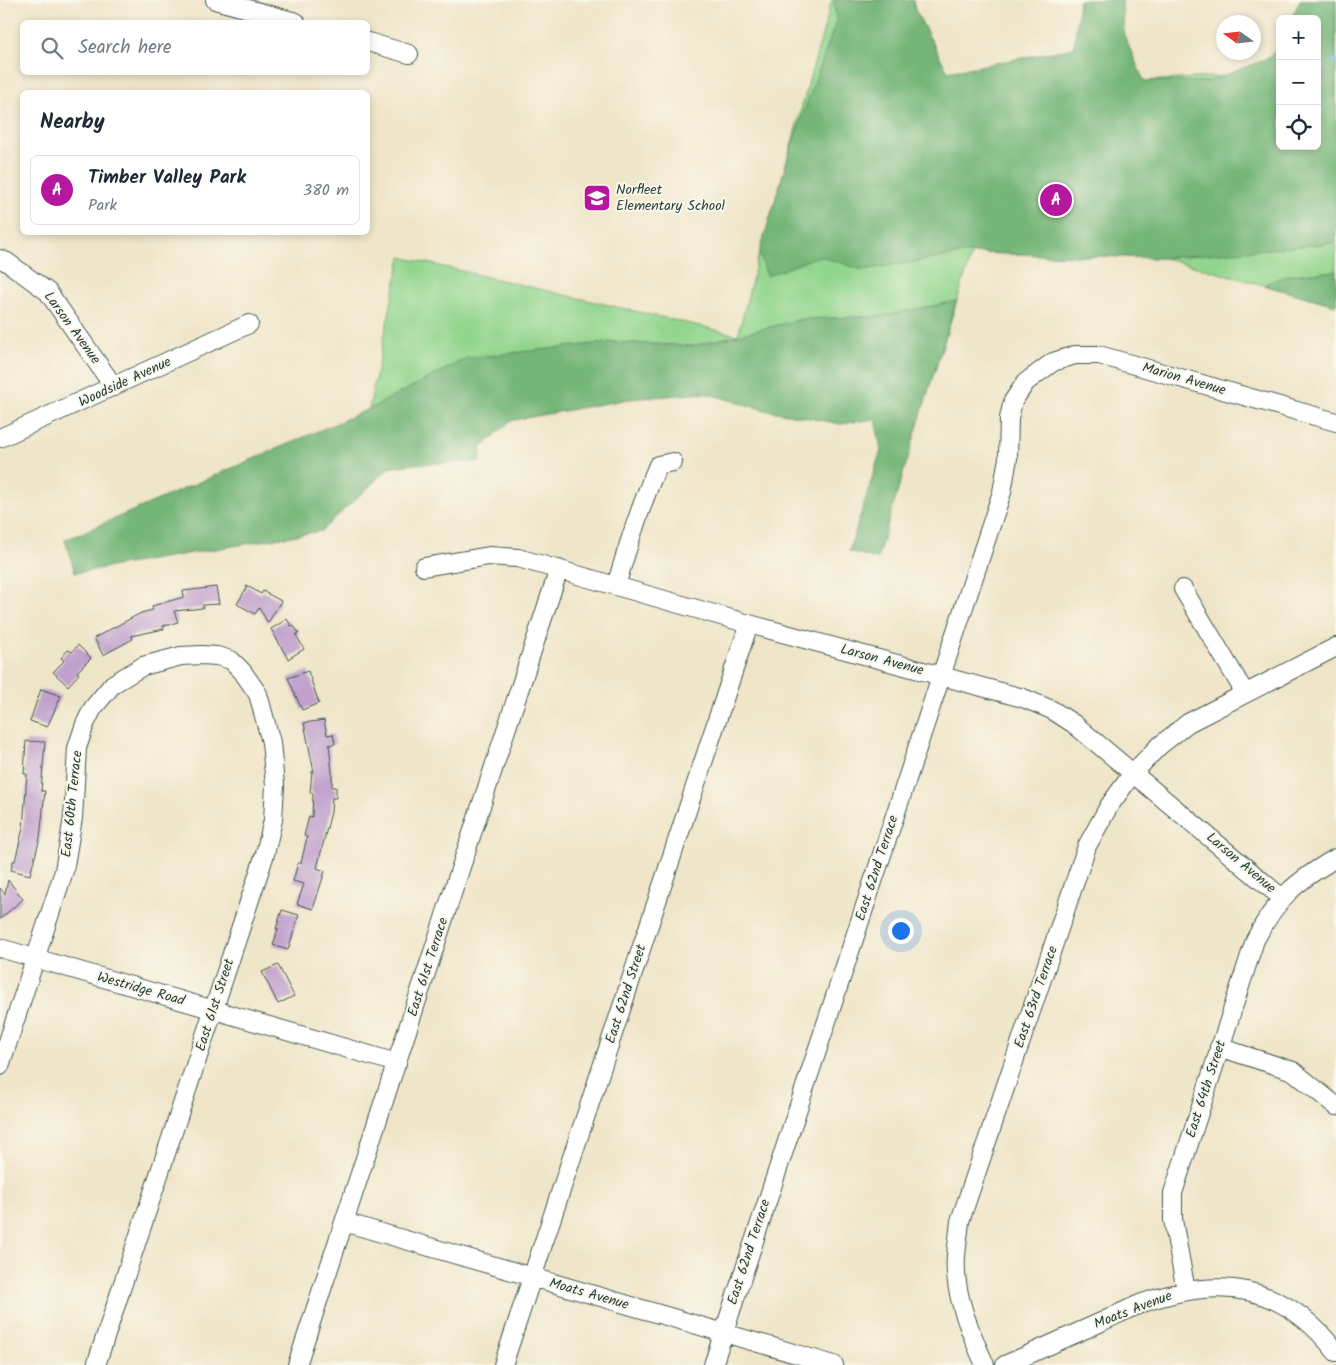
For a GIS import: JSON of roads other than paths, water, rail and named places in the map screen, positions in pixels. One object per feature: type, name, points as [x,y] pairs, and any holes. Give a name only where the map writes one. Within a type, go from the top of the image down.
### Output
[{"type":"street","points":[[215,0],[289,20]]},
{"type":"street","points":[[370,43],[409,54]]},
{"type":"street","name":"Larson Avenue","points":[[0,259],[48,292],[114,387]]},
{"type":"street","name":"Woodside Avenue","points":[[0,438],[249,324]]},
{"type":"street","name":"Marion Avenue","points":[[1035,375],[1053,362],[1075,355],[1099,355],[1336,422]]},
{"type":"street","name":"East 62nd Terrace","points":[[713,1365],[1002,492],[1008,458],[1009,418],[1013,401],[1026,382],[1035,375]]},
{"type":"street","points":[[616,586],[627,547],[658,465],[673,462]]},
{"type":"street","name":"Larson Avenue","points":[[424,567],[489,556],[518,558],[749,624],[1023,698],[1052,710],[1074,724],[1282,898]]},
{"type":"street","name":"East 61st Terrace","points":[[297,1365],[559,569]]},
{"type":"street","points":[[1182,589],[1245,693]]},
{"type":"street","name":"East 62nd Street","points":[[503,1365],[749,624]]},
{"type":"street","name":"East 63rd Terrace","points":[[985,1365],[967,1325],[959,1295],[956,1258],[960,1220],[1087,846],[1109,806],[1134,773],[1158,748],[1188,723],[1336,647]]},
{"type":"street","name":"East 60th Terrace","points":[[0,1066],[64,871],[73,818],[77,748],[93,708],[113,684],[143,666],[181,656],[202,654],[218,656]]},
{"type":"street","name":"East 61st Street","points":[[96,1365],[266,854],[273,820],[275,786],[271,742],[258,694],[242,671],[231,660],[218,656]]},
{"type":"street","name":"East 64th Street","points":[[1186,1290],[1173,1220],[1173,1193],[1254,940],[1267,916],[1282,898],[1309,874],[1336,858]]},
{"type":"street","name":"Westridge Road","points":[[0,948],[397,1063]]},
{"type":"street","points":[[1219,1047],[1293,1071],[1336,1106]]},
{"type":"street","name":"Moats Avenue","points":[[344,1222],[834,1365]]},
{"type":"street","name":"Moats Avenue","points":[[1005,1365],[1140,1304],[1186,1290],[1216,1287],[1238,1288],[1260,1294],[1288,1307],[1307,1320],[1324,1336],[1336,1352]]},
{"type":"place","name":"Norfleet Elementary School","points":[[597,198]]},
{"type":"place","name":"Timber Valley Park","points":[[1056,200]]}]
